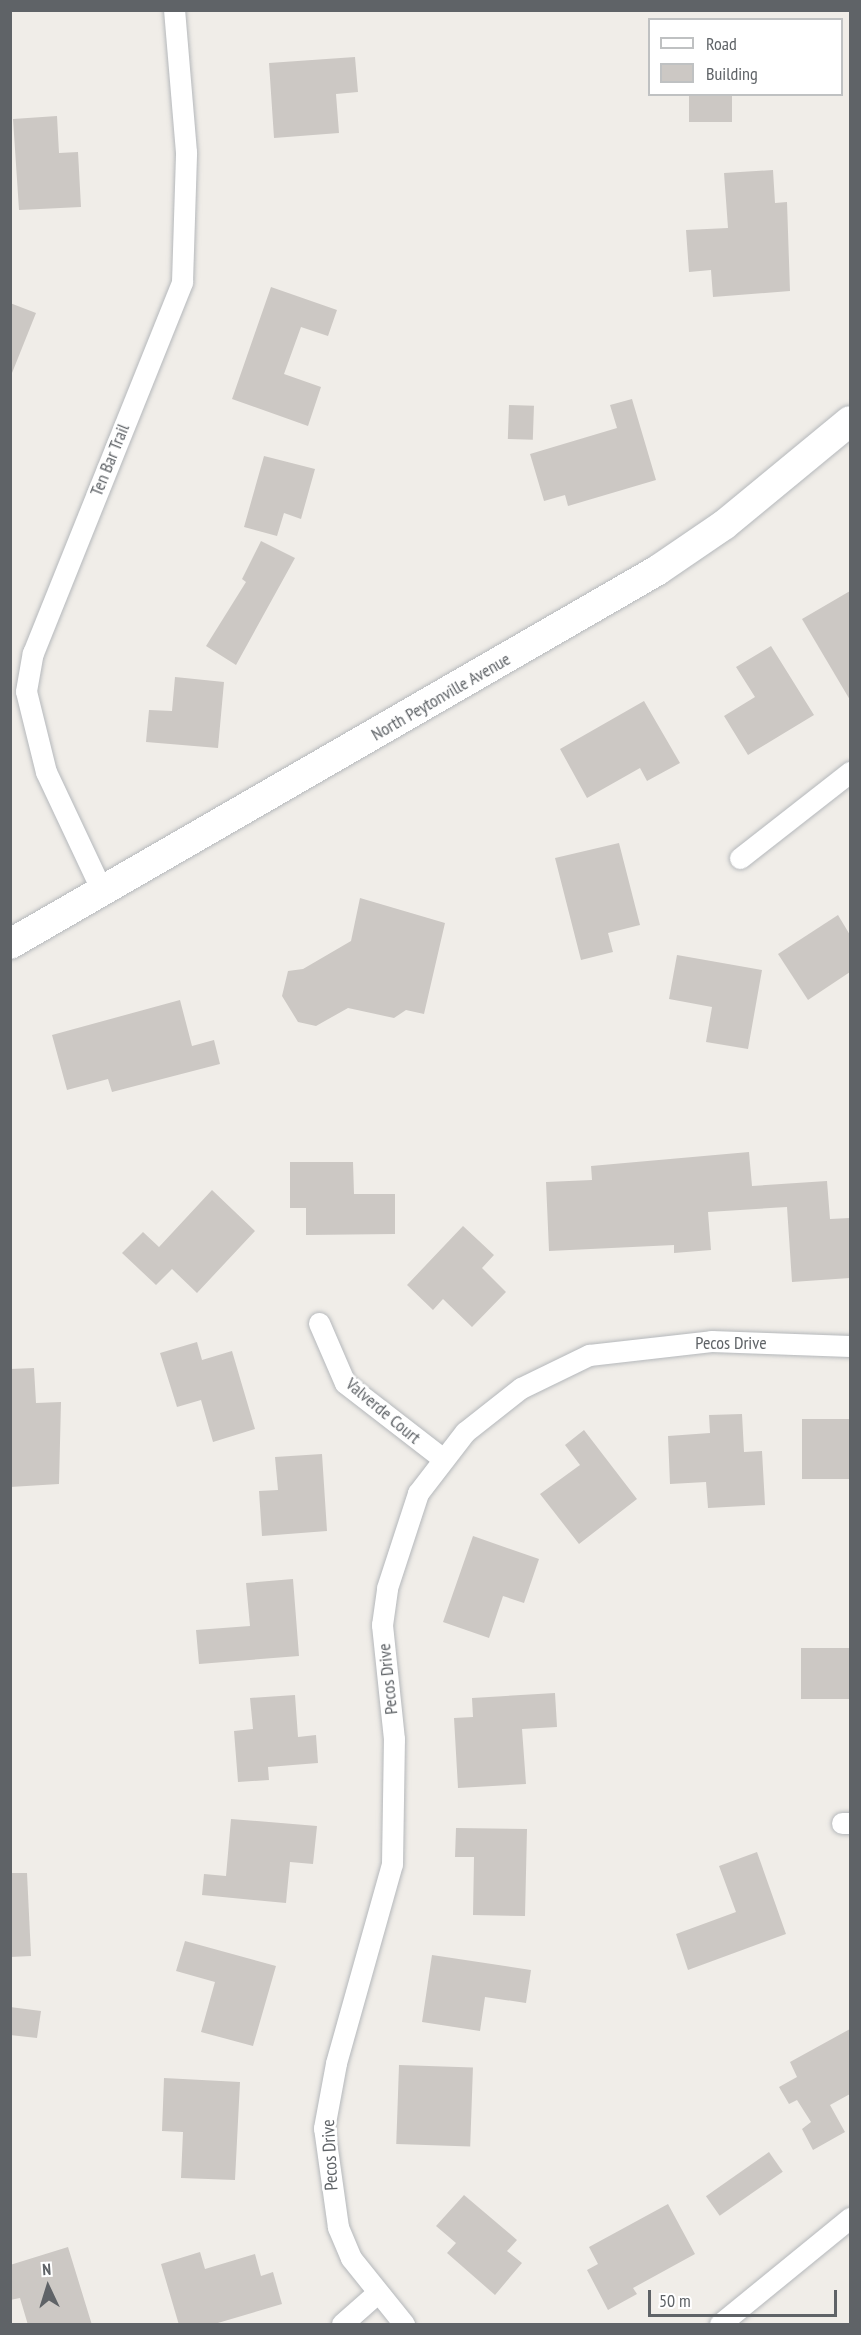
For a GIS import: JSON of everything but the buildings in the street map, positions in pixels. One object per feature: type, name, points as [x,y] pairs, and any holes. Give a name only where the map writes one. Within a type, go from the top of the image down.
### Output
[{"type":"street","name":"Ten Bar Trail","points":[[103,893],[46,772],[18,691],[182,282],[186,152],[174,10]]},
{"type":"street","name":"North Peytonville Avenue","points":[[10,944],[103,893],[658,570],[724,525],[850,421]]},
{"type":"street","points":[[740,858],[850,772]]},
{"type":"street","name":"Valverde Court","points":[[319,1323],[345,1383],[442,1458]]},
{"type":"street","name":"Pecos Drive","points":[[404,2325],[376,2294],[338,2227],[324,2128],[336,2063],[392,1864],[394,1739],[382,1625],[387,1588],[418,1493],[442,1458],[465,1432],[521,1388],[589,1355],[711,1341],[850,1346]]},
{"type":"street","points":[[720,2325],[850,2218]]},
{"type":"street","points":[[342,2325],[376,2294]]}]
